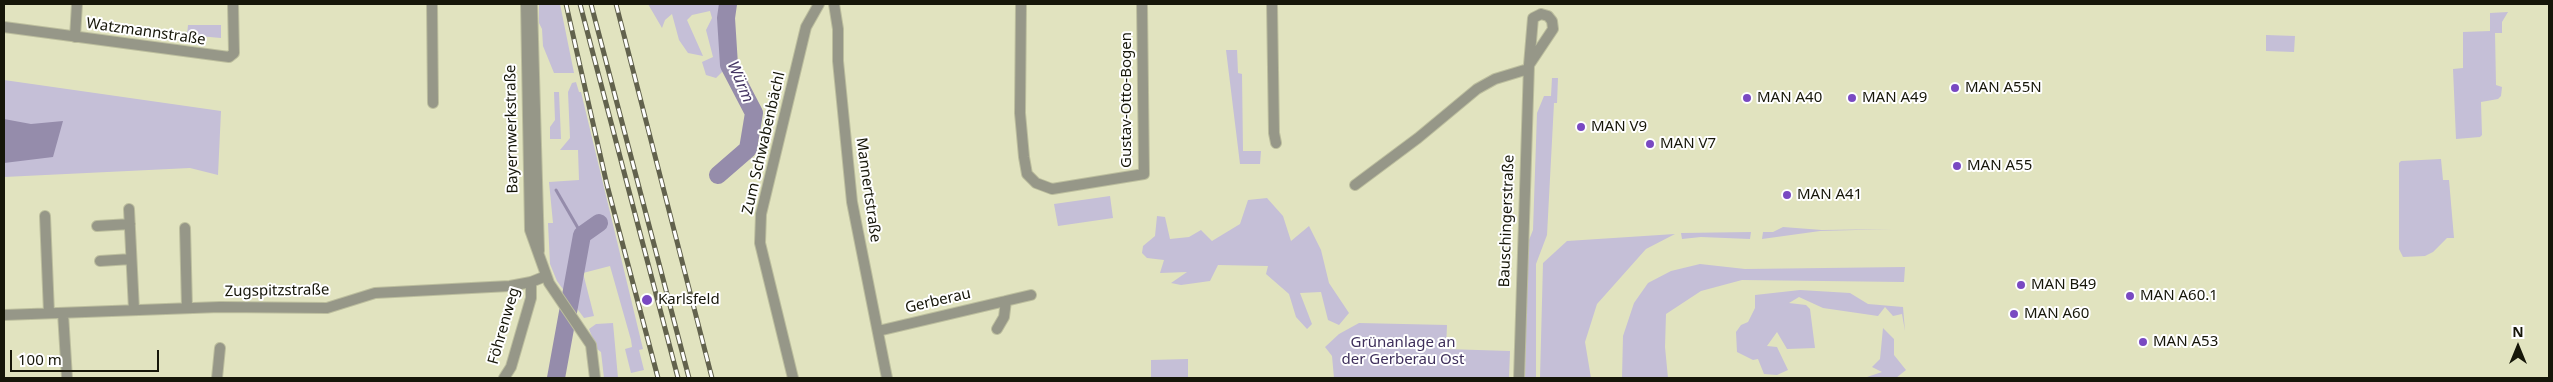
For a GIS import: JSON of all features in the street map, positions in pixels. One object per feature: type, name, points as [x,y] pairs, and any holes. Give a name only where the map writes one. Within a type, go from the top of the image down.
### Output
[{"type":"street","points":[[75,37],[77,4]]},
{"type":"street","name":"Watzmannstraße","points":[[4,27],[229,57],[234,53],[233,4]]},
{"type":"street","points":[[432,4],[433,103]]},
{"type":"street","name":"Bayernwerkstraße","points":[[526,4],[530,225],[546,276],[593,350],[595,378]]},
{"type":"street","name":"Bayernwerkstraße","points":[[532,4],[539,252]]},
{"type":"street","name":"Zum Schwabenbächl","points":[[794,378],[760,243],[761,214],[806,26],[819,4]]},
{"type":"street","name":"Mannertstraße","points":[[834,4],[838,29],[838,61],[852,202],[887,378]]},
{"type":"street","name":"Gustav-Otto-Bogen","points":[[1021,4],[1020,113],[1024,157],[1027,174],[1036,183],[1052,189],[1144,174],[1142,4]]},
{"type":"street","points":[[1272,4],[1274,136],[1276,143]]},
{"type":"street","name":"Bauschingerstraße","points":[[1355,185],[1418,138],[1476,90],[1495,79],[1529,67],[1519,378]]},
{"type":"street","points":[[129,210],[134,310]]},
{"type":"street","points":[[45,216],[49,314]]},
{"type":"street","points":[[98,226],[130,224]]},
{"type":"street","points":[[185,228],[187,308]]},
{"type":"street","points":[[100,261],[131,259]]},
{"type":"street","name":"Zugspitzstraße","points":[[4,315],[187,308],[327,308],[375,293],[510,286],[531,282],[546,276]]},
{"type":"street","name":"Föhrenweg","points":[[504,378],[511,367],[531,298],[531,282]]},
{"type":"street","name":"Gerberau","points":[[878,331],[1031,295]]},
{"type":"street","points":[[997,329],[1004,317],[1006,301]]},
{"type":"street","points":[[63,313],[67,378]]},
{"type":"street","points":[[217,378],[220,348]]},
{"type":"green space","points":[[539,4],[560,4],[574,73],[554,73],[543,46],[542,29],[539,23]]},
{"type":"green space","points":[[648,4],[721,4],[735,16],[734,25],[721,26],[725,58],[723,71],[716,78],[706,75],[702,62],[713,57],[706,30],[712,18],[710,11],[692,15],[687,20],[703,56],[688,53],[679,40],[672,14],[665,20],[662,28]]},
{"type":"green space","points":[[2508,12],[2502,22],[2502,33],[2495,33],[2496,85],[2502,87],[2501,96],[2498,99],[2481,102],[2482,135],[2480,137],[2456,139],[2453,69],[2463,68],[2463,32],[2490,31],[2490,13]]},
{"type":"green space","points":[[188,25],[221,25],[221,38],[187,35]]},
{"type":"green space","points":[[2266,35],[2295,36],[2294,52],[2266,51]]},
{"type":"green space","points":[[1226,50],[1237,50],[1238,73],[1242,74],[1243,151],[1261,151],[1260,164],[1240,164]]},
{"type":"green space","points":[[1552,78],[1558,78],[1557,103],[1554,103],[1547,235],[1536,264],[1536,378],[1525,378],[1527,245],[1533,230],[1537,113],[1544,96],[1551,96]]},
{"type":"green space","points":[[4,80],[221,111],[218,175],[190,168],[4,177]]},
{"type":"green space","points":[[576,82],[579,92],[581,92],[643,349],[639,350],[644,370],[631,373],[625,349],[632,347],[631,340],[610,266],[583,273],[594,316],[584,318],[557,281],[550,264],[548,223],[553,223],[549,182],[579,180],[578,150],[560,150],[570,138],[568,92],[572,83]]},
{"type":"green space","points":[[554,92],[559,92],[561,139],[550,139],[550,127],[555,120]]},
{"type":"green space","points":[[2441,159],[2443,180],[2449,180],[2454,238],[2447,238],[2433,252],[2425,256],[2403,257],[2399,249],[2399,163],[2401,161]]},
{"type":"green space","points":[[1110,196],[1113,218],[1058,226],[1054,204]]},
{"type":"green space","points":[[1267,198],[1283,216],[1291,241],[1309,226],[1321,250],[1329,283],[1349,313],[1339,325],[1328,320],[1321,292],[1300,293],[1312,324],[1307,329],[1296,317],[1289,294],[1266,274],[1268,266],[1218,265],[1210,281],[1181,285],[1171,283],[1187,272],[1160,273],[1164,260],[1147,258],[1142,253],[1143,246],[1155,236],[1157,216],[1165,217],[1170,239],[1189,237],[1201,230],[1212,241],[1240,224],[1248,200]]},
{"type":"green space","points":[[1783,227],[1822,230],[1892,229],[1820,231],[1762,239],[1763,232],[1773,232]]},
{"type":"green space","points":[[1751,232],[1750,239],[1701,237],[1682,239],[1681,233]]},
{"type":"green space","points":[[1675,234],[1646,249],[1597,304],[1585,342],[1591,378],[1540,378],[1543,263],[1567,241]]},
{"type":"green space","points":[[1700,264],[1745,269],[1905,267],[1904,282],[1742,280],[1701,291],[1666,314],[1665,347],[1668,378],[1622,378],[1623,336],[1634,303],[1648,283],[1671,271]]},
{"type":"green space","points":[[1800,290],[1850,293],[1868,304],[1903,307],[1905,331],[1902,314],[1893,316],[1885,307],[1878,316],[1823,308],[1799,297],[1789,303],[1806,305],[1810,309],[1815,348],[1787,349],[1777,332],[1767,346],[1777,347],[1788,370],[1777,375],[1764,374],[1758,359],[1753,360],[1737,352],[1736,332],[1741,325],[1748,322],[1755,308],[1755,295]]},
{"type":"green space","points":[[613,323],[618,378],[604,378],[601,352],[597,349],[589,329],[596,324]]},
{"type":"green space","name":"Grünanlage an der Gerberau Ost","points":[[1359,323],[1447,325],[1446,349],[1510,351],[1509,378],[1334,378],[1332,356],[1325,347],[1339,334]]},
{"type":"green space","points":[[1883,328],[1894,339],[1894,355],[1906,370],[1896,378],[1864,378],[1882,372],[1872,367],[1880,359]]},
{"type":"green space","points":[[1188,359],[1188,378],[1151,378],[1151,360]]},
{"type":"shaded area","points":[[4,119],[31,124],[63,121],[53,157],[4,163]]},
{"type":"waterway","name":"Würm","points":[[718,175],[748,149],[754,113],[729,65],[726,18],[728,4]]},
{"type":"waterway","points":[[556,190],[582,235]]},
{"type":"waterway","name":"Würm","points":[[556,378],[582,235],[599,223]]},
{"type":"railway","points":[[566,4],[607,185],[658,378]]},
{"type":"railway","points":[[580,4],[678,378]]},
{"type":"railway","points":[[591,4],[689,378]]},
{"type":"railway","points":[[616,4],[712,378]]},
{"type":"place","name":"MAN A55N","points":[[1955,88]]},
{"type":"place","name":"MAN A40","points":[[1747,98]]},
{"type":"place","name":"MAN A49","points":[[1852,98]]},
{"type":"place","name":"MAN V9","points":[[1581,127]]},
{"type":"place","name":"MAN V7","points":[[1650,144]]},
{"type":"place","name":"MAN A55","points":[[1957,166]]},
{"type":"place","name":"MAN A41","points":[[1787,195]]},
{"type":"place","name":"MAN B49","points":[[2021,285]]},
{"type":"place","name":"MAN A60.1","points":[[2130,296]]},
{"type":"place","name":"Karlsfeld","points":[[647,300]]},
{"type":"place","name":"MAN A60","points":[[2014,314]]},
{"type":"place","name":"MAN A53","points":[[2143,342]]}]
